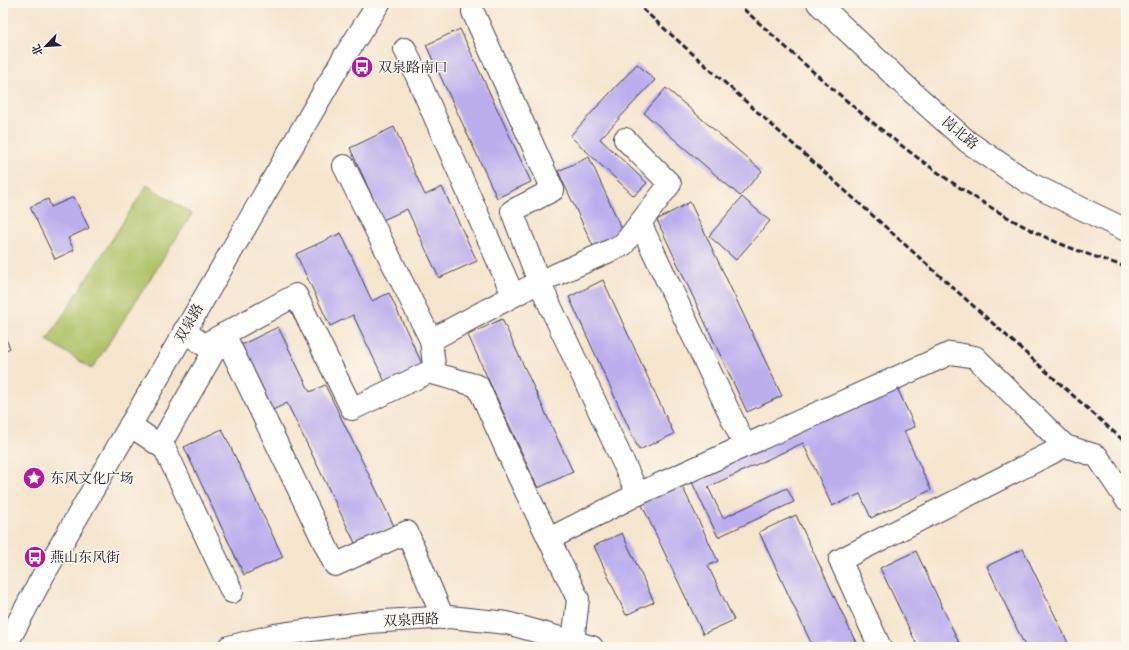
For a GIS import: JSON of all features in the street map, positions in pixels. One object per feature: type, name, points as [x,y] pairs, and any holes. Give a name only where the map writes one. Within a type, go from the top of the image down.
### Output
[{"type":"street","name":"双泉路","points":[[5,647],[44,574],[184,332],[344,57],[379,3]]},
{"type":"street","name":"岗北路","points":[[818,3],[900,81],[968,142],[1028,183],[1126,230]]},
{"type":"street","points":[[473,12],[553,190],[512,211],[539,282],[638,494]]},
{"type":"street","points":[[405,50],[513,295]]},
{"type":"street","points":[[431,340],[539,282],[623,245],[670,184],[625,139]]},
{"type":"street","points":[[344,166],[431,340],[435,374]]},
{"type":"street","points":[[640,223],[745,446]]},
{"type":"street","points":[[184,332],[204,345],[296,295],[352,409],[428,372],[478,386],[578,599],[583,644]]},
{"type":"street","points":[[160,445],[224,334]]},
{"type":"street","points":[[224,334],[335,566],[407,532],[443,618]]},
{"type":"street","points":[[549,539],[638,494],[951,353],[975,357],[1065,446],[1097,456],[1126,499]]},
{"type":"street","points":[[130,425],[165,448],[232,592]]},
{"type":"street","points":[[880,647],[840,560],[1065,446]]},
{"type":"street","name":"双泉西路","points":[[230,647],[275,635],[354,624],[443,618],[507,623],[583,644]]},
{"type":"green space","points":[[147,185],[192,214],[92,369],[47,340]]},
{"type":"building","points":[[460,29],[531,182],[497,198],[426,45]]},
{"type":"building","points":[[637,64],[655,80],[600,139],[647,183],[634,196],[570,136]]},
{"type":"building","points":[[666,88],[762,171],[740,196],[644,113]]},
{"type":"building","points":[[394,127],[425,195],[442,187],[477,261],[439,278],[407,209],[383,220],[350,148]]},
{"type":"building","points":[[589,157],[624,234],[594,248],[558,171]]},
{"type":"building","points":[[74,197],[89,228],[68,238],[74,250],[55,259],[30,207],[48,199],[51,207]]},
{"type":"building","points":[[742,197],[770,221],[736,260],[709,236]]},
{"type":"building","points":[[690,202],[782,396],[747,412],[657,220]]},
{"type":"building","points":[[341,233],[372,301],[389,293],[423,366],[386,384],[353,315],[330,326],[296,254]]},
{"type":"building","points":[[603,280],[674,434],[639,450],[569,297]]},
{"type":"building","points":[[502,319],[573,472],[538,488],[468,335]]},
{"type":"building","points":[[278,327],[310,392],[325,385],[394,526],[356,545],[287,403],[271,411],[239,346]]},
{"type":"building","points":[[3,333],[10,348],[3,352]]},
{"type":"building","points":[[895,383],[915,427],[904,431],[931,490],[871,518],[860,494],[832,506],[803,443],[708,487],[723,518],[787,488],[794,502],[718,537],[690,478]]},
{"type":"building","points":[[222,429],[283,557],[244,575],[184,447]]},
{"type":"building","points":[[681,484],[718,561],[708,566],[734,620],[703,634],[641,503]]},
{"type":"building","points":[[796,515],[858,647],[813,647],[759,532]]},
{"type":"building","points":[[622,533],[654,602],[626,615],[594,546]]},
{"type":"building","points":[[1023,549],[1070,647],[1023,647],[1025,646],[987,566]]},
{"type":"building","points":[[916,551],[961,647],[918,647],[880,568]]},
{"type":"railway","points":[[636,3],[1126,443]]},
{"type":"railway","points":[[737,3],[842,97],[915,156],[953,183],[992,208],[1055,242],[1126,267]]},
{"type":"place","name":"双泉路南口","points":[[362,67]]},
{"type":"place","name":"东风文化广场","points":[[34,478]]},
{"type":"place","name":"燕山东风街","points":[[35,557]]}]
